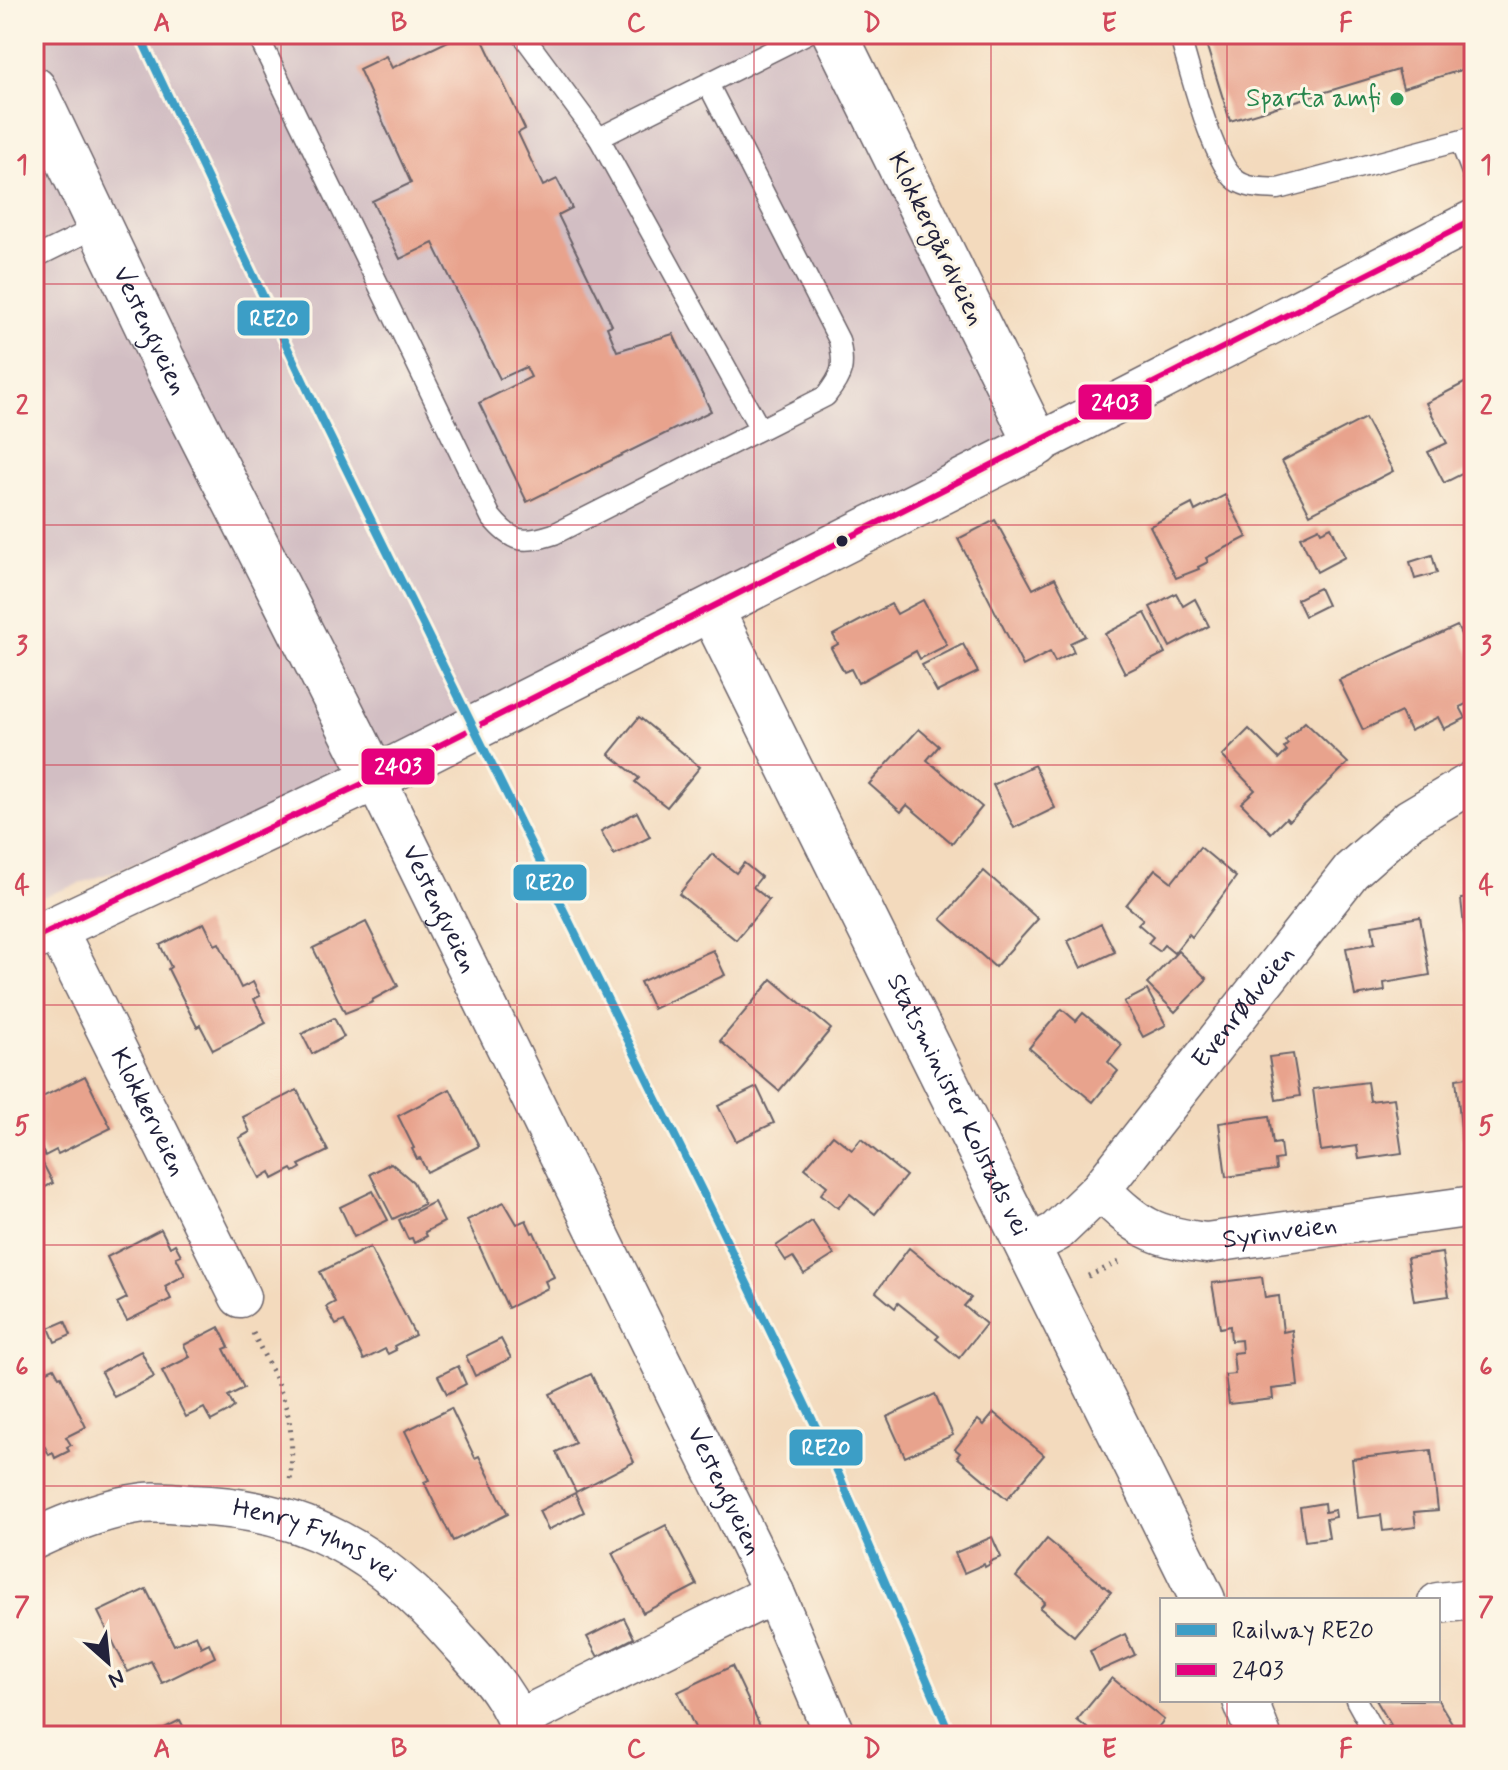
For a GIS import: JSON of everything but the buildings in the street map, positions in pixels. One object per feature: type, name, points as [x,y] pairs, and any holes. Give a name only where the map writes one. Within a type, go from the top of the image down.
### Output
[{"type":"street","name":"Klokkergårdveien","points":[[835,34],[1037,444]]},
{"type":"street","name":"Vestengveien","points":[[34,89],[163,360],[375,778],[774,1593],[835,1736]]},
{"type":"street","points":[[45,933],[375,778],[1474,220]]},
{"type":"street","name":"Statsminister Kolstads vei","points":[[711,609],[1202,1598]]},
{"type":"street","name":"Evenrødveien","points":[[1027,1247],[1056,1232],[1100,1190],[1351,871],[1410,819],[1474,781]]},
{"type":"street","name":"Klokkerveien","points":[[45,933],[240,1297]]},
{"type":"street","name":"Syrinveien","points":[[1100,1190],[1134,1223],[1169,1239],[1206,1243],[1474,1206]]},
{"type":"street","name":"Henry Fyhns vei","points":[[34,1539],[71,1522],[145,1503],[228,1506],[286,1519],[314,1529],[371,1559],[420,1598],[492,1679],[520,1728]]},
{"type":"street","points":[[520,1728],[774,1593]]},
{"type":"street","points":[[1440,1603],[1474,1599]]},
{"type":"street","points":[[1246,1702],[1259,1736]]},
{"type":"lane","points":[[257,34],[491,517],[503,532],[517,539],[532,541],[554,534],[826,396],[841,378],[843,359],[839,340],[708,84]]},
{"type":"lane","points":[[522,34],[599,138],[760,429]]},
{"type":"lane","points":[[599,138],[806,34]]},
{"type":"lane","points":[[1179,34],[1217,152],[1236,180],[1253,188],[1278,189],[1467,139],[1474,177]]},
{"type":"lane","points":[[34,258],[99,226]]},
{"type":"lane","points":[[1357,1702],[1376,1736]]},
{"type":"path","points":[[240,1297],[245,1317],[287,1404],[294,1441],[286,1519]]},
{"type":"shaded area","points":[[34,34],[835,34],[1037,444],[375,778],[34,900]]},
{"type":"rail line","name":"RE20","points":[[139,34],[318,412],[840,1477],[951,1736]]},
{"type":"transit line","name":"2403","points":[[34,938],[375,778],[1474,220]]},
{"type":"place","name":"Sparta amfi","points":[[1397,99]]}]
